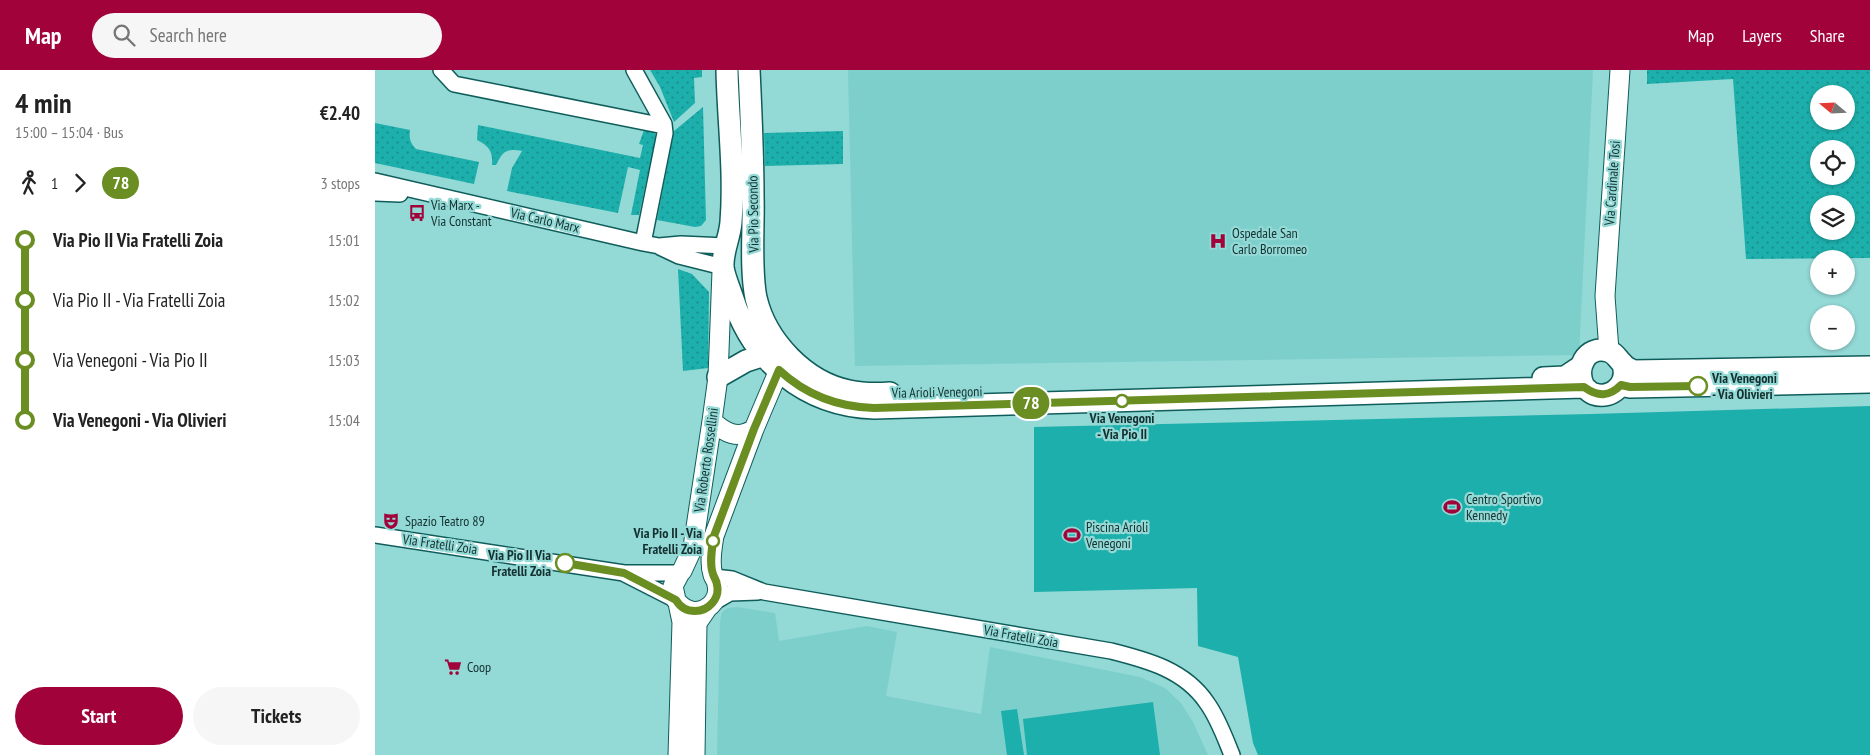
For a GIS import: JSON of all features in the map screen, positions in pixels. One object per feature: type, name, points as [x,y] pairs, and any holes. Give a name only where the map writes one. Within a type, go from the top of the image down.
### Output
[{"type":"main road","name":"Via Pio Secondo","points":[[727,70],[732,178],[731,224],[724,257],[737,314],[762,354]]},
{"type":"main road","name":"Via Pio Secondo","points":[[749,70],[754,280],[760,311],[782,360]]},
{"type":"main road","points":[[728,98],[740,121],[751,129]]},
{"type":"main road","points":[[732,178],[753,175]]},
{"type":"main road","name":"Via Carlo Marx","points":[[724,257],[754,260]]},
{"type":"main road","points":[[718,377],[762,354],[782,360]]},
{"type":"main road","name":"Via Arioli Venegoni","points":[[782,360],[795,362],[818,378],[847,391],[866,394],[1555,378],[1602,368]]},
{"type":"main road","points":[[1602,368],[1633,370],[1870,367]]},
{"type":"main road","points":[[1602,368],[1630,387],[1870,382]]},
{"type":"street","points":[[441,70],[454,84],[664,126]]},
{"type":"street","points":[[634,70],[664,126],[665,140],[643,243]]},
{"type":"street","name":"Via Cardinale Tosi","points":[[1602,368],[1620,70]]},
{"type":"street","name":"Via Carlo Marx","points":[[375,181],[643,243],[659,246],[681,244],[724,257]]},
{"type":"street","name":"Via Carlo Marx","points":[[375,193],[447,197]]},
{"type":"street","name":"Via Carlo Marx","points":[[659,246],[679,256],[724,257]]},
{"type":"street","name":"Via Pio Secondo","points":[[718,377],[724,257]]},
{"type":"street","name":"Via Roberto Rossellini","points":[[695,755],[697,623],[710,606],[718,591],[711,551],[714,536],[782,360]]},
{"type":"street","name":"Via Roberto Rossellini","points":[[678,755],[682,622],[673,586],[693,547],[718,377]]},
{"type":"street","points":[[713,421],[729,434],[739,435],[754,429]]},
{"type":"street","name":"Via Fratelli Zoia","points":[[375,535],[624,573],[681,572],[697,567],[707,570],[714,576],[732,579],[764,592],[1111,651],[1159,665],[1195,687],[1208,704],[1232,755]]},
{"type":"street","name":"Via Fratelli Zoia","points":[[624,573],[677,602],[685,609],[693,611],[701,611],[730,594],[764,592]]},
{"type":"shaded area","points":[[650,70],[702,70],[702,77],[694,78],[695,103],[674,122],[660,87]]},
{"type":"shaded area","name":"Ospedale San Carlo Borromeo","points":[[848,70],[1593,70],[1579,355],[855,366]]},
{"type":"shaded area","points":[[1647,70],[1870,70],[1870,258],[1855,258],[1855,250],[1810,250],[1810,258],[1746,259],[1733,79],[1647,84]]},
{"type":"shaded area","points":[[703,107],[706,220],[701,226],[695,227],[657,220],[674,131]]},
{"type":"shaded area","points":[[375,123],[410,130],[410,140],[416,149],[479,162],[474,184],[375,163]]},
{"type":"shaded area","points":[[478,125],[640,158],[643,145],[639,144],[644,130],[654,132],[656,136],[639,215],[631,215],[640,170],[628,167],[618,213],[507,191],[512,168],[522,151],[509,150],[501,156],[496,165],[492,165],[492,156],[489,150],[485,144],[477,140]]},
{"type":"shaded area","points":[[843,131],[843,164],[765,166],[764,133]]},
{"type":"shaded area","points":[[678,269],[692,274],[709,292],[708,368],[683,371]]},
{"type":"shaded area","name":"Centro Sportivo Kennedy","points":[[1870,406],[1870,755],[1258,755],[1253,743],[1238,657],[1198,646],[1197,588],[1034,592],[1034,427]]},
{"type":"shaded area","points":[[737,607],[775,613],[779,641],[867,626],[897,632],[886,696],[981,714],[990,647],[1140,677],[1165,688],[1181,703],[1193,722],[1208,755],[717,755],[720,621],[722,612],[728,608]]},
{"type":"shaded area","points":[[1153,702],[1160,755],[1027,755],[1023,719]]},
{"type":"shaded area","points":[[1017,709],[1024,755],[1007,755],[1001,711]]},
{"type":"bus line","name":"78","points":[[565,563],[624,573],[676,600],[681,606],[690,611],[701,611],[711,605],[718,591],[717,582],[713,575],[711,551],[714,536],[754,429],[779,370],[801,387],[820,397],[854,408],[1567,389],[1584,387],[1592,394],[1607,395],[1621,385],[1630,387],[1698,386]]},
{"type":"place","name":"Via Marx - Via Constant","points":[[417,213]]},
{"type":"place","name":"Ospedale San Carlo Borromeo","points":[[1218,241]]},
{"type":"place","name":"Via Venegoni - Via Olivieri","points":[[1698,386]]},
{"type":"place","name":"Via Venegoni - Via Pio II","points":[[1122,401]]},
{"type":"place","name":"Centro Sportivo Kennedy","points":[[1452,507]]},
{"type":"place","name":"Spazio Teatro 89","points":[[391,521]]},
{"type":"place","name":"Piscina Arioli Venegoni","points":[[1072,535]]},
{"type":"place","name":"Via Pio II - Via Fratelli Zoia","points":[[713,541]]},
{"type":"place","name":"Via Pio II Via Fratelli Zoia","points":[[565,563]]},
{"type":"place","name":"Coop","points":[[453,667]]}]
